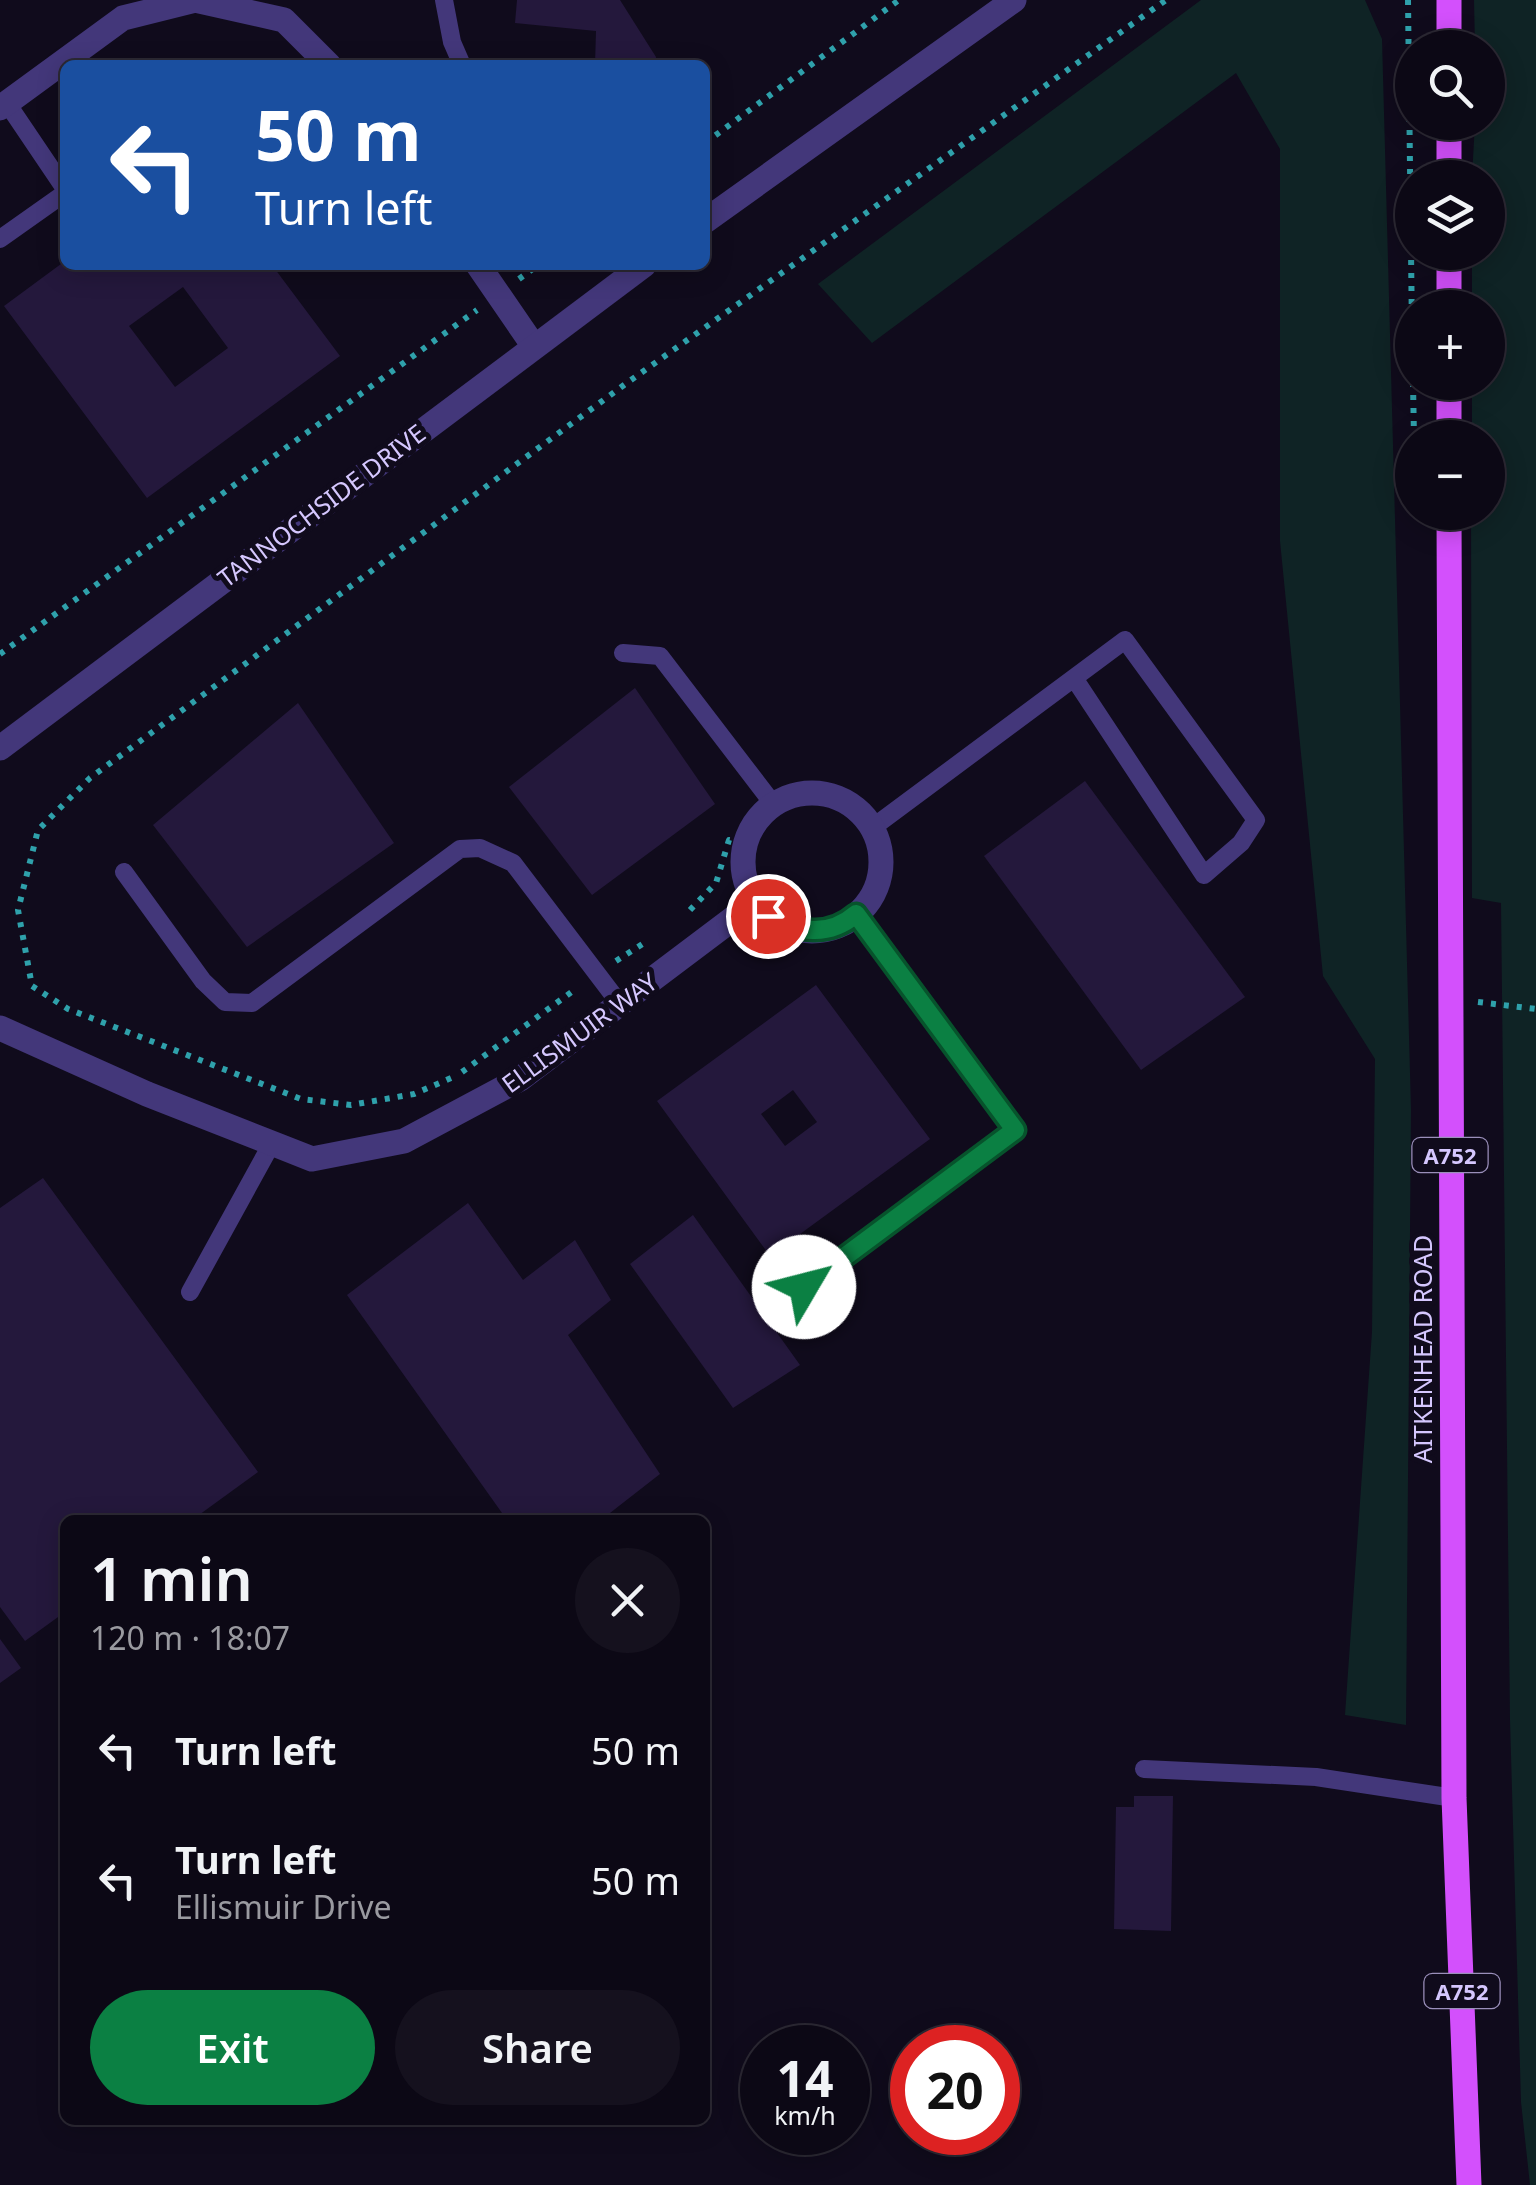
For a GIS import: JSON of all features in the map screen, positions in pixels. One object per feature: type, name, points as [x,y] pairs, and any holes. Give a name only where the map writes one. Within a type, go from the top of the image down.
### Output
[{"type":"main road","points":[[1449,0],[1449,30]]},
{"type":"main road","name":"AITKENHEAD ROAD","points":[[1448,530],[1454,1798],[1469,2185]]},
{"type":"street","points":[[66,60],[123,18],[195,0],[284,20],[324,60]]},
{"type":"street","points":[[710,218],[1014,0]]},
{"type":"street","points":[[4,106],[60,65]]},
{"type":"street","points":[[481,270],[533,345]]},
{"type":"street","name":"TANNOCHSIDE DRIVE","points":[[0,748],[637,270]]},
{"type":"street","points":[[814,793],[838,798],[855,808],[872,828],[882,862],[878,885],[856,914],[836,928],[812,932],[788,927],[768,916],[755,902],[745,881],[745,843],[756,821],[774,805],[814,793]]},
{"type":"street","name":"ELLISMUIR WAY","points":[[0,1028],[147,1094],[312,1159],[404,1141],[520,1078],[755,902]]},
{"type":"lane","points":[[444,0],[460,60]]},
{"type":"lane","points":[[4,106],[60,184]]},
{"type":"lane","points":[[0,239],[60,195]]},
{"type":"lane","points":[[872,828],[1125,640],[1256,820],[1241,843],[1204,874],[1074,678]]},
{"type":"lane","points":[[623,653],[660,656],[774,805]]},
{"type":"lane","points":[[124,872],[203,980],[225,1002],[252,1003],[460,850],[480,848],[513,864],[620,1004]]},
{"type":"lane","points":[[804,1287],[1015,1130],[856,914]]},
{"type":"lane","points":[[190,1292],[272,1143]]},
{"type":"lane","points":[[1144,1769],[1316,1777],[1454,1798]]},
{"type":"path","points":[[710,140],[899,0]]},
{"type":"path","points":[[645,942],[458,1074],[414,1094],[350,1105],[301,1099],[68,1008],[32,986],[18,910],[38,830],[90,778],[624,385],[1166,0]]},
{"type":"path","points":[[1408,0],[1411,290]]},
{"type":"path","points":[[0,654],[531,270]]},
{"type":"path","points":[[678,922],[716,883],[729,840],[745,843]]},
{"type":"path","points":[[1450,998],[1536,1009]]},
{"type":"green space","points":[[1201,0],[1365,0],[1382,39],[1411,1110],[1406,1725],[1345,1715],[1372,1332],[1375,1059],[1323,976],[1280,541],[1280,149],[1236,73],[872,343],[818,284]]},
{"type":"green space","points":[[1474,0],[1536,0],[1536,2185],[1530,2185],[1521,2102],[1510,1720],[1501,903],[1472,898],[1471,530],[1505,530],[1505,420],[1472,420],[1472,400],[1505,400],[1505,290],[1472,290],[1472,270],[1505,270],[1505,160],[1473,160],[1474,140],[1505,140],[1505,30],[1475,30]]},
{"type":"building","points":[[517,0],[620,0],[656,60],[595,60],[596,31],[515,23]]},
{"type":"building","points":[[60,265],[60,270],[276,270],[340,356],[147,498],[4,306]],"holes":[[[183,287],[228,348],[175,387],[129,326]]]},
{"type":"building","points":[[635,688],[715,804],[592,895],[509,787]]},
{"type":"building","points":[[298,703],[394,843],[247,947],[153,825]]},
{"type":"building","points":[[1085,781],[1245,997],[1141,1070],[984,856]]},
{"type":"building","points":[[816,985],[930,1139],[770,1256],[657,1101]],"holes":[[[793,1090],[817,1122],[785,1146],[761,1114]]]},
{"type":"building","points":[[43,1178],[258,1472],[199,1515],[60,1515],[60,1616],[25,1641],[0,1607],[0,1208]]},
{"type":"building","points":[[468,1203],[523,1280],[575,1240],[611,1300],[568,1335],[660,1474],[607,1515],[503,1515],[347,1295]]},
{"type":"building","points":[[693,1215],[800,1365],[733,1408],[630,1264]]},
{"type":"building","points":[[0,1639],[21,1668],[0,1683]]},
{"type":"building","points":[[1134,1796],[1173,1796],[1171,1931],[1114,1929],[1116,1807],[1134,1807]]},
{"type":"route","points":[[768,916],[788,927],[812,932],[836,928],[856,914],[1015,1130],[804,1287]]}]
